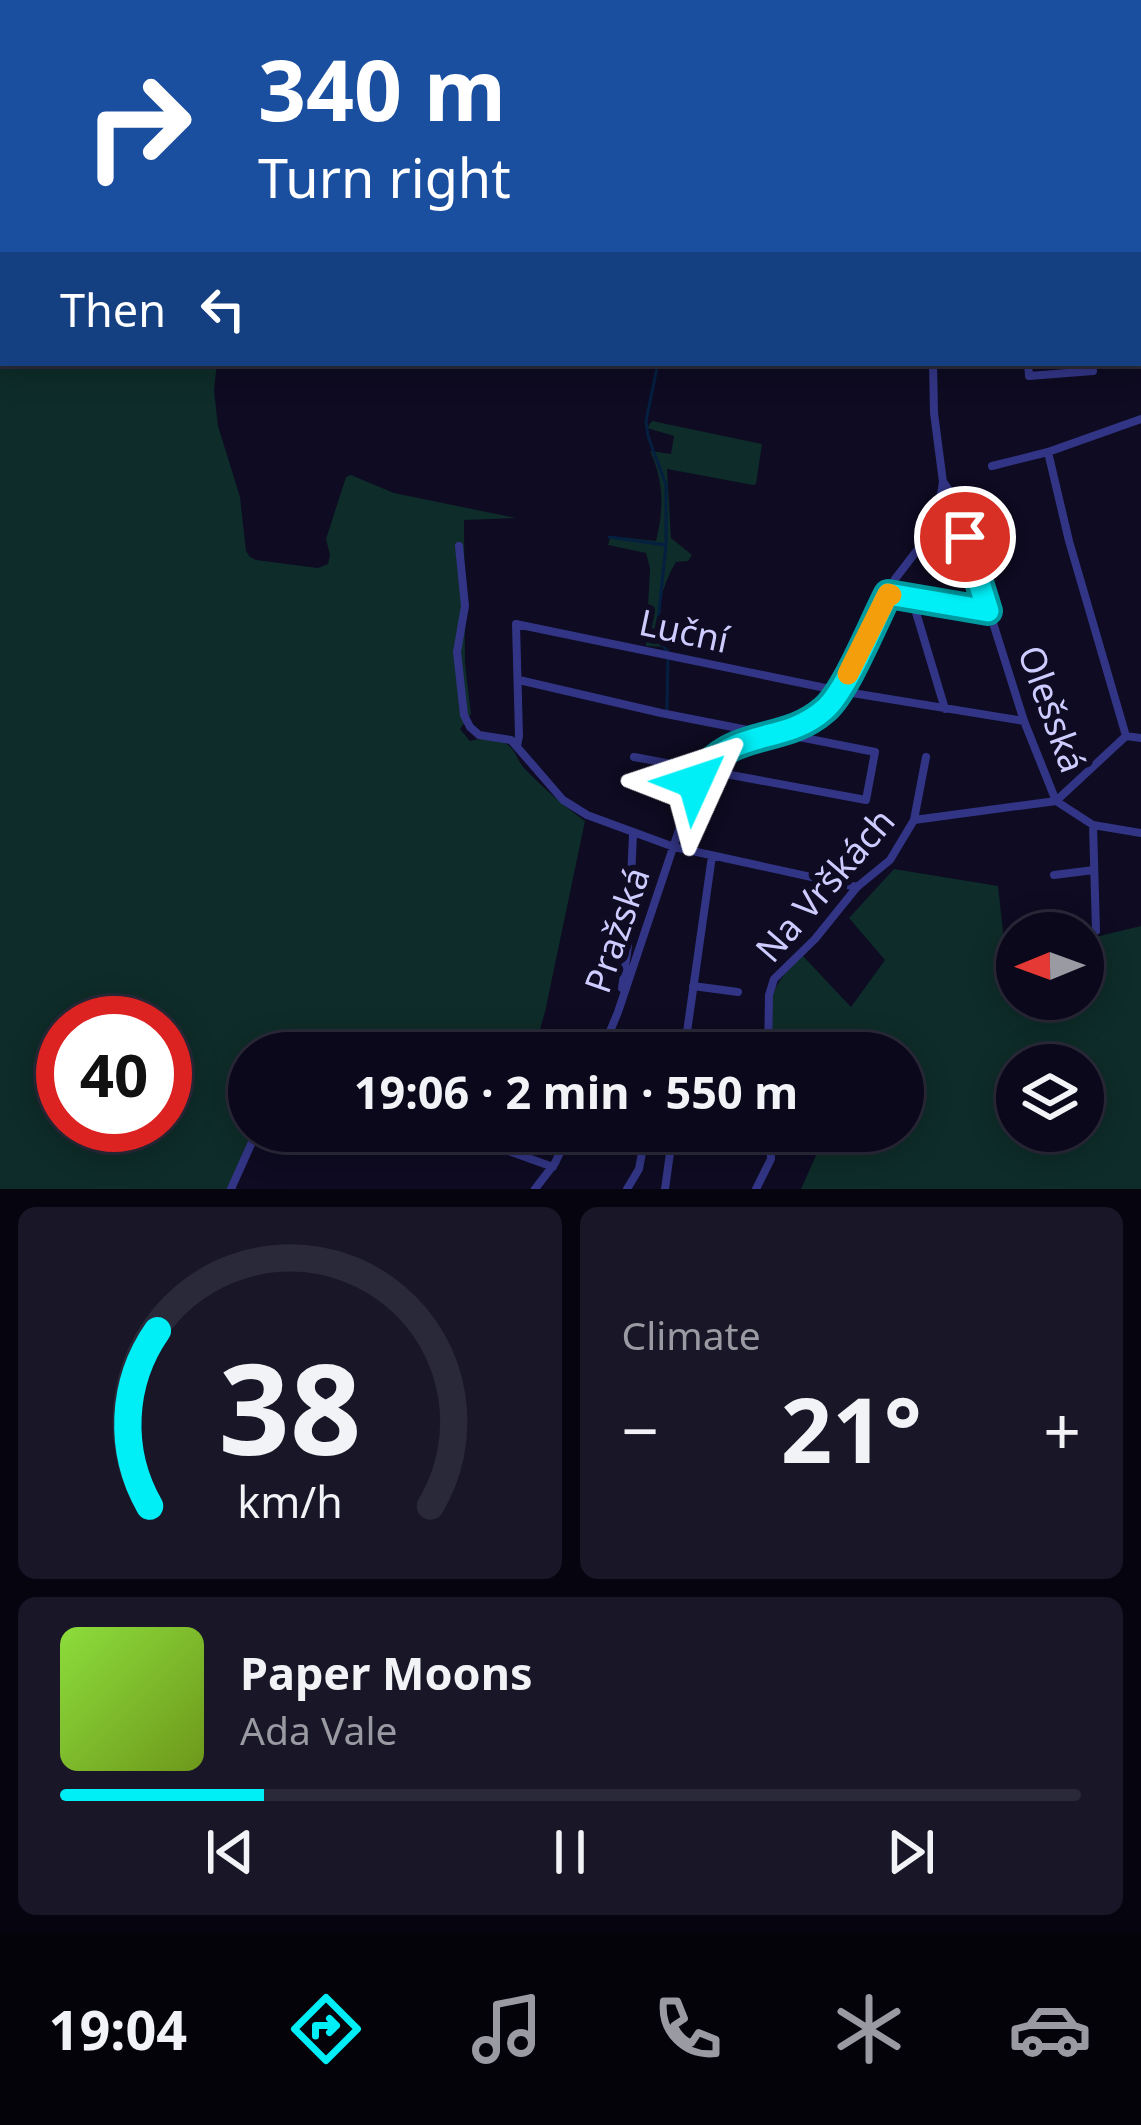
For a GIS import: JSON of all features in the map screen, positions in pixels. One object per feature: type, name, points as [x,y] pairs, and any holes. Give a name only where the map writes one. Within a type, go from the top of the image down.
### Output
[{"type":"street","points":[[703,769],[734,744],[774,734],[820,714],[840,691],[888,594],[922,544],[943,482],[933,366]]},
{"type":"street","points":[[1028,366],[1029,376],[1094,371],[1093,366]]},
{"type":"street","points":[[992,466],[1141,419]]},
{"type":"street","points":[[1048,452],[1126,736]]},
{"type":"street","name":"Olešská","points":[[943,482],[953,496],[1024,721],[1056,801],[1093,824],[1141,832]]},
{"type":"street","points":[[459,546],[465,606],[458,652],[464,715],[470,728],[479,735],[511,740],[563,800],[633,834],[857,887]]},
{"type":"street","points":[[888,594],[988,611]]},
{"type":"street","points":[[912,599],[945,709]]},
{"type":"street","name":"Luční","points":[[519,680],[516,624],[840,691],[1024,721]]},
{"type":"street","points":[[517,746],[519,680],[661,713],[875,752],[866,800],[634,757]]},
{"type":"street","points":[[1056,801],[1126,736],[1141,738]]},
{"type":"street","points":[[914,820],[926,757]]},
{"type":"street","name":"Pražská","points":[[610,1032],[703,769]]},
{"type":"street","name":"Na Vrškách","points":[[768,1032],[774,979],[815,939],[857,887],[890,860],[914,820],[1056,801]]},
{"type":"street","points":[[1093,824],[1095,912]]},
{"type":"street","points":[[618,1012],[628,946],[633,834]]},
{"type":"street","points":[[687,1032],[712,856]]},
{"type":"street","points":[[1054,875],[1094,870]]},
{"type":"street","points":[[693,986],[738,992]]},
{"type":"street","points":[[231,1189],[248,1152]]},
{"type":"street","points":[[511,1152],[553,1167]]},
{"type":"street","points":[[535,1189],[560,1152]]},
{"type":"street","points":[[627,1189],[642,1152]]},
{"type":"street","points":[[665,1189],[670,1152]]},
{"type":"street","points":[[756,1189],[771,1152]]},
{"type":"green space","points":[[0,366],[217,366],[218,426],[240,497],[246,551],[256,560],[318,568],[328,564],[326,539],[346,477],[351,475],[394,493],[516,518],[464,520],[465,664],[471,714],[460,729],[470,741],[490,739],[508,745],[532,776],[585,821],[539,1032],[228,1032],[228,1152],[244,1152],[227,1189],[0,1189]]},
{"type":"green space","points":[[652,421],[762,444],[753,485],[667,469],[671,538],[692,555],[688,561],[676,562],[662,593],[658,616],[666,647],[646,646],[650,568],[646,553],[608,545],[611,536],[656,541],[661,495],[650,451],[671,454],[674,436],[647,428]]},
{"type":"green space","points":[[894,869],[998,886],[996,1020],[1104,1020],[1104,935],[1141,926],[1141,1189],[801,1189],[818,1152],[924,1152],[924,1032],[770,1032],[775,989],[802,955],[851,1007],[885,960],[849,918]]},
{"type":"waterway","points":[[657,366],[646,421],[666,485],[666,545],[657,631],[668,652],[667,710]]},
{"type":"waterway","points":[[609,537],[666,545]]},
{"type":"slow traffic","points":[[848,674],[891,595]]},
{"type":"route","points":[[695,782],[717,755],[734,744],[799,724],[829,706],[888,594],[988,611],[965,537]]}]
